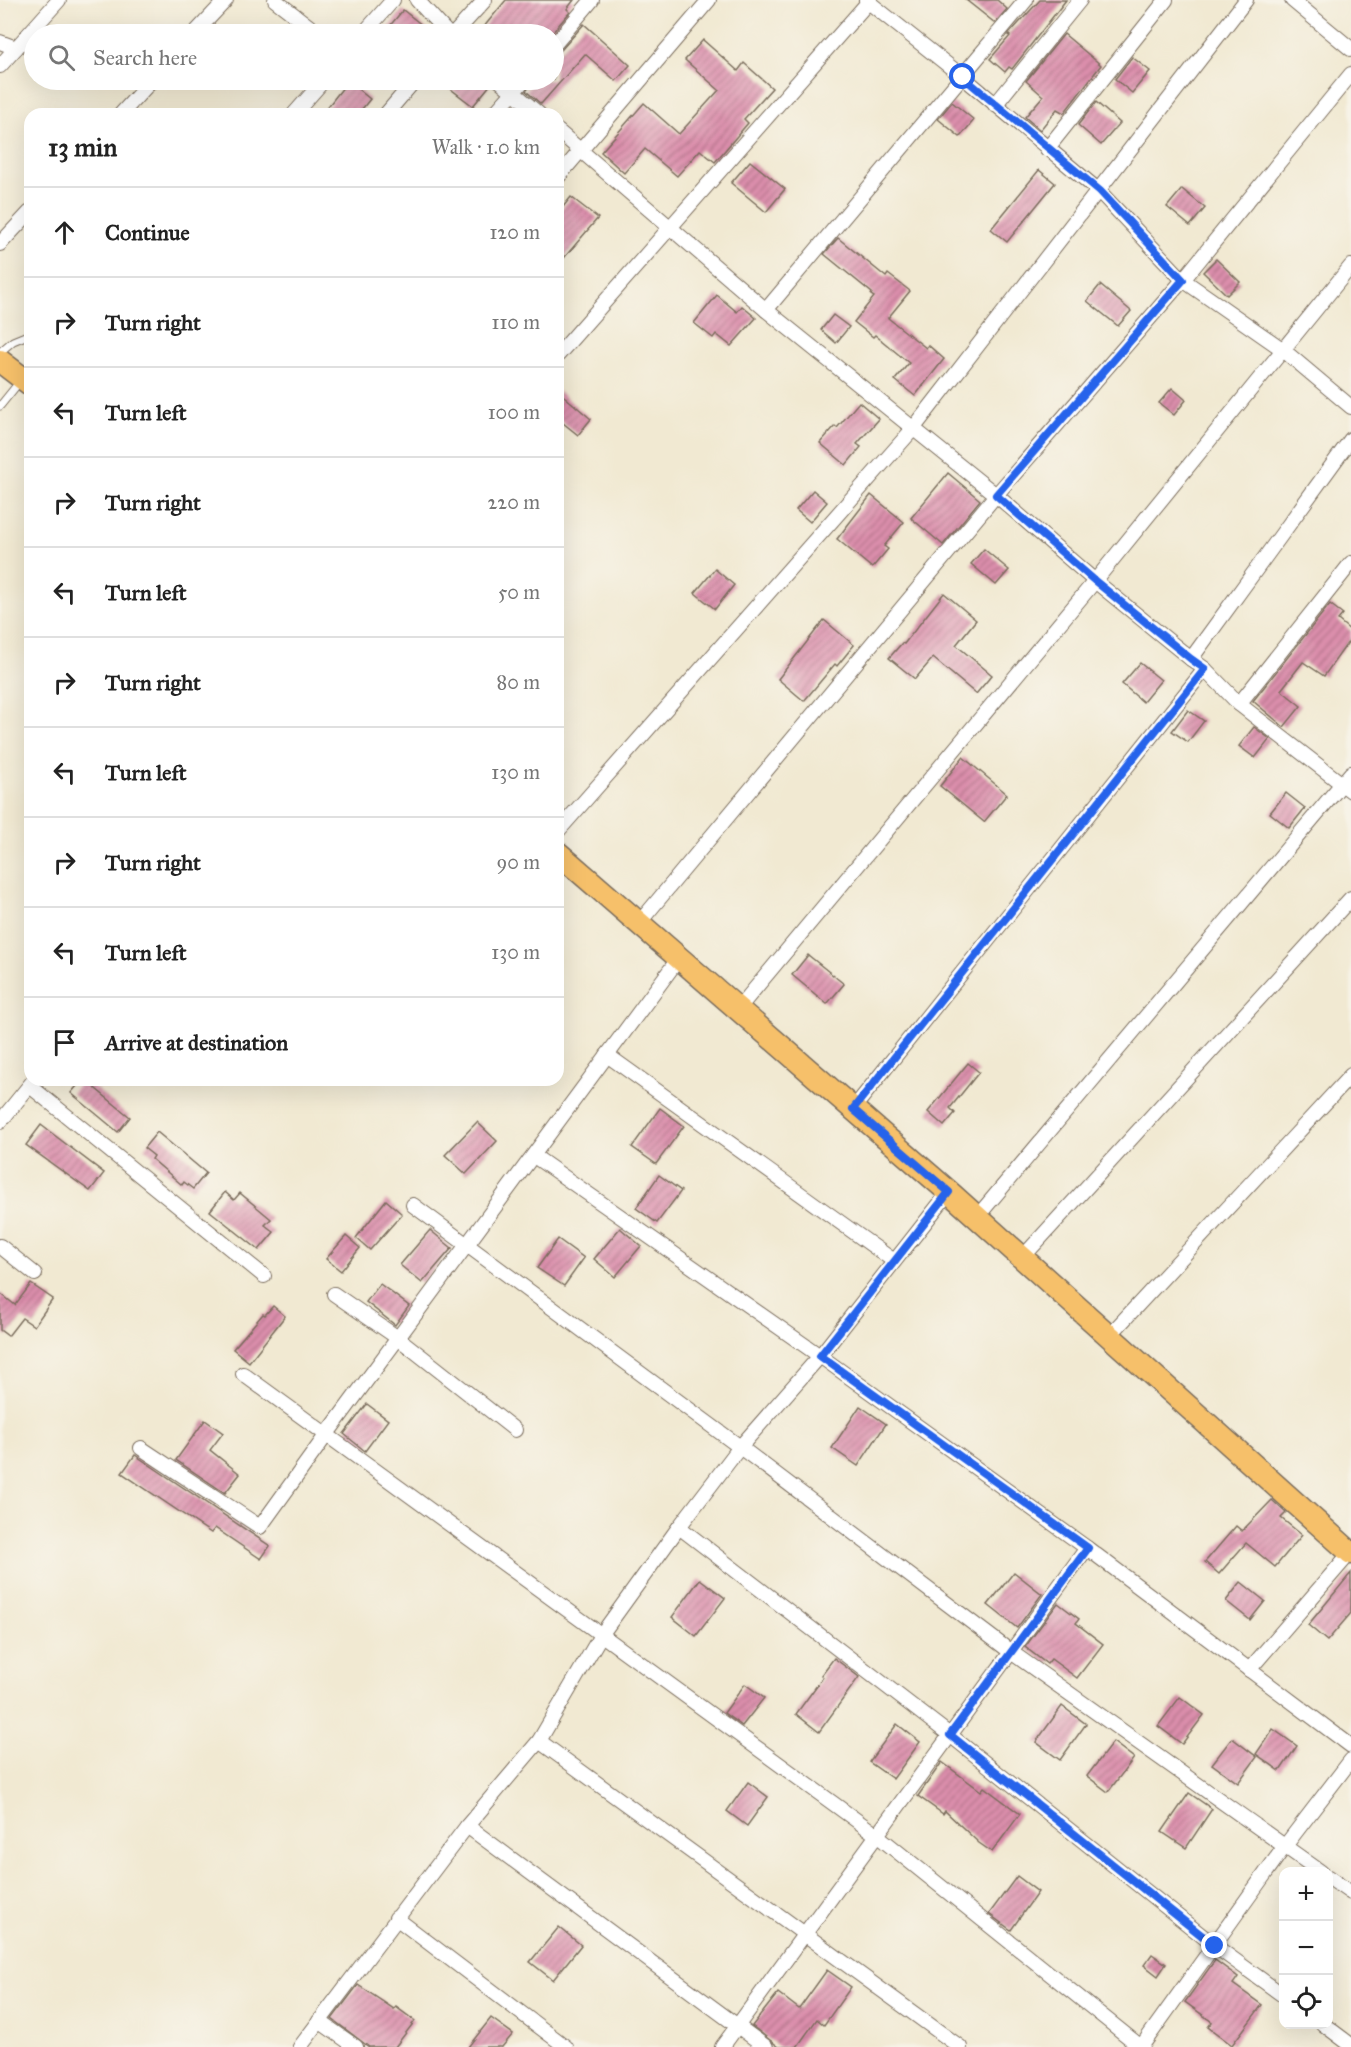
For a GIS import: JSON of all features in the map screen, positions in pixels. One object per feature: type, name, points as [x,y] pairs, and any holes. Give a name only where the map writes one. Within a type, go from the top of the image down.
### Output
[{"type":"main road","points":[[0,361],[24,379]]},
{"type":"main road","points":[[564,858],[949,1192],[1351,1552]]},
{"type":"street","points":[[203,24],[226,0]]},
{"type":"street","points":[[275,0],[306,24]]},
{"type":"street","points":[[372,24],[393,0]]},
{"type":"street","points":[[417,0],[439,24]]},
{"type":"street","points":[[463,24],[485,0]]},
{"type":"street","points":[[564,33],[592,0]]},
{"type":"street","points":[[564,170],[709,0]]},
{"type":"street","points":[[766,310],[1026,0]]},
{"type":"street","points":[[995,105],[1080,0]]},
{"type":"street","points":[[1047,149],[1166,0]]},
{"type":"street","points":[[564,824],[913,429],[1246,0]]},
{"type":"street","points":[[1292,0],[1351,49]]},
{"type":"street","points":[[564,348],[868,1],[1100,191],[1183,280],[1282,349],[1351,407]]},
{"type":"street","points":[[35,24],[52,2]]},
{"type":"street","points":[[0,66],[24,38]]},
{"type":"street","points":[[0,42],[16,48]]},
{"type":"street","points":[[639,923],[996,495],[1183,280],[1351,74]]},
{"type":"street","points":[[127,108],[144,90]]},
{"type":"street","points":[[299,108],[315,90]]},
{"type":"street","points":[[391,108],[406,90]]},
{"type":"street","points":[[511,90],[532,108]]},
{"type":"street","points":[[499,108],[513,92]]},
{"type":"street","points":[[564,136],[766,310],[996,495],[1095,581],[1205,669],[1239,704],[1347,788]]},
{"type":"street","points":[[0,244],[24,218]]},
{"type":"street","points":[[738,1009],[1095,581],[1351,266]]},
{"type":"street","points":[[1191,659],[1351,439]]},
{"type":"street","points":[[1239,704],[1351,563]]},
{"type":"street","points":[[853,1109],[1205,669]]},
{"type":"street","points":[[976,1217],[1347,788],[1351,773]]},
{"type":"street","points":[[1022,1258],[1351,898]]},
{"type":"street","points":[[141,1448],[261,1527],[327,1434],[679,958]]},
{"type":"street","points":[[608,1055],[894,1261]]},
{"type":"street","points":[[1109,1336],[1351,1075]]},
{"type":"street","points":[[0,1122],[30,1086]]},
{"type":"street","points":[[36,1086],[264,1276]]},
{"type":"street","points":[[534,1156],[820,1356],[1088,1548],[1351,1746]]},
{"type":"street","points":[[300,2047],[467,1826],[539,1741],[601,1635],[679,1527],[740,1447],[820,1356],[949,1192]]},
{"type":"street","points":[[413,1205],[740,1447],[1011,1652],[1313,1867]]},
{"type":"street","points":[[0,1246],[35,1274]]},
{"type":"street","points":[[334,1294],[398,1338],[515,1430]]},
{"type":"street","points":[[243,1374],[878,1836],[1141,2047],[1285,1846],[1351,1760]]},
{"type":"street","points":[[679,1527],[950,1735],[1215,1946],[1279,1992]]},
{"type":"street","points":[[722,2047],[1088,1548]]},
{"type":"street","points":[[1249,1670],[1351,1552]]},
{"type":"street","points":[[539,1741],[960,2047]]},
{"type":"street","points":[[467,1826],[766,2047]]},
{"type":"street","points":[[1333,1880],[1351,1893]]},
{"type":"street","points":[[396,1918],[566,2047]]},
{"type":"street","points":[[319,2021],[356,2047]]},
{"type":"street","points":[[1329,2029],[1351,2045]]},
{"type":"lane","points":[[0,352],[13,341],[24,336]]},
{"type":"lane","points":[[0,406],[24,383]]},
{"type":"building","points":[[506,0],[574,0],[567,9],[570,12],[560,24],[486,24]]},
{"type":"building","points":[[966,0],[997,0],[1007,9],[995,23]]},
{"type":"building","points":[[1040,0],[1066,0],[1012,69],[1009,67],[1005,72],[990,59]]},
{"type":"building","points":[[403,10],[420,24],[391,24]]},
{"type":"building","points":[[584,24],[630,65],[616,81],[585,54],[564,78],[564,47]]},
{"type":"building","points":[[1064,34],[1101,65],[1064,113],[1057,109],[1040,130],[1025,117],[1043,96],[1026,81]]},
{"type":"building","points":[[703,40],[738,71],[744,63],[772,88],[744,119],[748,123],[715,162],[700,150],[677,176],[645,149],[624,173],[601,152],[644,103],[679,134],[719,90],[685,60]]},
{"type":"building","points":[[1132,57],[1150,71],[1132,93],[1115,79]]},
{"type":"building","points":[[341,90],[359,90],[370,99],[363,108],[327,108]]},
{"type":"building","points":[[452,90],[486,90],[473,106]]},
{"type":"building","points":[[527,90],[553,90],[541,104]]},
{"type":"building","points":[[952,102],[974,120],[960,137],[938,119]]},
{"type":"building","points":[[1096,102],[1120,123],[1101,145],[1078,125]]},
{"type":"building","points":[[750,161],[785,189],[766,212],[731,183]]},
{"type":"building","points":[[1039,170],[1055,183],[1007,242],[991,229]]},
{"type":"building","points":[[1182,189],[1205,208],[1190,226],[1167,207]]},
{"type":"building","points":[[571,197],[598,218],[564,258],[564,206]]},
{"type":"building","points":[[838,238],[886,277],[888,274],[910,291],[888,318],[926,348],[928,345],[944,359],[915,396],[895,380],[909,363],[875,335],[873,337],[854,322],[874,297],[824,254]]},
{"type":"building","points":[[1216,259],[1240,282],[1227,295],[1203,272]]},
{"type":"building","points":[[1100,285],[1131,311],[1118,326],[1087,301]]},
{"type":"building","points":[[717,295],[737,312],[742,306],[756,318],[731,346],[716,334],[713,338],[694,323]]},
{"type":"building","points":[[833,315],[849,327],[836,343],[821,330]]},
{"type":"building","points":[[1172,388],[1186,400],[1174,415],[1159,403]]},
{"type":"building","points":[[564,396],[591,419],[578,435],[564,424]]},
{"type":"building","points":[[859,402],[879,419],[857,444],[861,447],[846,465],[820,443],[835,426],[837,428]]},
{"type":"building","points":[[948,473],[980,500],[943,545],[911,518]]},
{"type":"building","points":[[813,490],[827,502],[810,522],[796,510]]},
{"type":"building","points":[[871,495],[904,522],[884,546],[888,549],[872,568],[837,539]]},
{"type":"building","points":[[984,549],[1009,570],[996,585],[971,564]]},
{"type":"building","points":[[715,569],[734,585],[715,609],[695,593]]},
{"type":"building","points":[[944,593],[976,620],[956,645],[992,675],[976,694],[933,658],[915,679],[889,658],[902,643],[904,644]]},
{"type":"building","points":[[1330,604],[1343,614],[1338,620],[1351,631],[1351,638],[1324,676],[1303,662],[1281,690],[1301,706],[1284,727],[1253,701]]},
{"type":"building","points":[[824,620],[854,645],[804,701],[778,679]]},
{"type":"building","points":[[1140,663],[1161,680],[1143,702],[1122,684]]},
{"type":"building","points":[[1188,710],[1204,721],[1188,742],[1172,731]]},
{"type":"building","points":[[1254,727],[1270,739],[1255,758],[1239,746]]},
{"type":"building","points":[[963,757],[1007,794],[984,822],[940,786]]},
{"type":"building","points":[[1286,793],[1305,808],[1289,828],[1270,813]]},
{"type":"building","points":[[808,955],[844,984],[827,1004],[792,975]]},
{"type":"building","points":[[968,1063],[979,1072],[950,1108],[955,1113],[944,1126],[928,1112]]},
{"type":"building","points":[[77,1086],[92,1086],[130,1117],[118,1132],[71,1093]]},
{"type":"building","points":[[660,1108],[684,1126],[656,1164],[632,1147]]},
{"type":"building","points":[[477,1122],[497,1141],[466,1174],[445,1155]]},
{"type":"building","points":[[41,1125],[104,1173],[90,1191],[26,1145]]},
{"type":"building","points":[[157,1132],[206,1173],[193,1189],[184,1182],[182,1185],[152,1159],[154,1156],[144,1148]]},
{"type":"building","points":[[659,1175],[681,1191],[657,1223],[636,1208]]},
{"type":"building","points":[[225,1192],[234,1200],[240,1193],[271,1219],[265,1225],[274,1232],[259,1250],[210,1211]]},
{"type":"building","points":[[386,1200],[402,1214],[370,1250],[356,1238]]},
{"type":"building","points":[[620,1228],[641,1246],[615,1277],[594,1259]]},
{"type":"building","points":[[430,1230],[452,1248],[422,1283],[400,1265]]},
{"type":"building","points":[[346,1236],[360,1248],[341,1271],[326,1259]]},
{"type":"building","points":[[558,1239],[584,1258],[564,1286],[537,1268]]},
{"type":"building","points":[[31,1284],[53,1299],[34,1326],[22,1318],[8,1336],[0,1330],[0,1293],[15,1305]]},
{"type":"building","points":[[380,1284],[409,1306],[395,1325],[366,1302]]},
{"type":"building","points":[[273,1306],[285,1316],[249,1362],[233,1349],[263,1314],[265,1315]]},
{"type":"building","points":[[367,1404],[388,1420],[365,1451],[344,1434]]},
{"type":"building","points":[[860,1406],[886,1424],[858,1466],[832,1448]]},
{"type":"building","points":[[205,1420],[223,1433],[210,1450],[240,1474],[225,1493],[176,1460]]},
{"type":"building","points":[[135,1455],[270,1546],[261,1559],[215,1528],[211,1533],[122,1473]]},
{"type":"building","points":[[1272,1500],[1286,1513],[1281,1518],[1302,1535],[1275,1567],[1246,1543],[1219,1574],[1205,1562],[1236,1526],[1242,1531]]},
{"type":"building","points":[[1014,1572],[1042,1594],[1017,1628],[988,1605]]},
{"type":"building","points":[[1351,1573],[1351,1613],[1327,1641],[1308,1625]]},
{"type":"building","points":[[700,1579],[725,1598],[696,1636],[672,1617]]},
{"type":"building","points":[[1241,1582],[1265,1601],[1250,1620],[1226,1601]]},
{"type":"building","points":[[1058,1603],[1079,1619],[1076,1623],[1103,1644],[1077,1678],[1051,1659],[1047,1664],[1025,1647]]},
{"type":"building","points":[[834,1658],[859,1677],[819,1732],[796,1714]]},
{"type":"building","points":[[745,1684],[764,1698],[742,1726],[724,1713]]},
{"type":"building","points":[[1180,1697],[1204,1715],[1182,1744],[1158,1726]]},
{"type":"building","points":[[1062,1706],[1086,1724],[1060,1760],[1036,1742]]},
{"type":"building","points":[[897,1724],[920,1742],[893,1779],[869,1762]]},
{"type":"building","points":[[1273,1729],[1297,1746],[1280,1771],[1256,1754]]},
{"type":"building","points":[[1232,1738],[1257,1757],[1238,1783],[1212,1764]]},
{"type":"building","points":[[1113,1742],[1134,1758],[1108,1792],[1087,1776]]},
{"type":"building","points":[[942,1762],[981,1791],[984,1787],[1020,1814],[992,1852],[945,1811],[943,1814],[918,1796]]},
{"type":"building","points":[[748,1782],[768,1797],[747,1826],[727,1811]]},
{"type":"building","points":[[1189,1793],[1212,1809],[1186,1848],[1162,1832]]},
{"type":"building","points":[[1017,1876],[1038,1892],[1011,1930],[989,1914]]},
{"type":"building","points":[[559,1927],[581,1945],[553,1980],[530,1962]]},
{"type":"building","points":[[1152,1954],[1166,1964],[1158,1976],[1144,1965]]},
{"type":"building","points":[[1215,1960],[1238,1977],[1233,1984],[1262,2005],[1232,2045],[1208,2027],[1212,2022],[1185,2002]]},
{"type":"building","points":[[827,1970],[851,1987],[824,2025],[817,2019],[797,2047],[779,2047],[752,2026],[778,1993],[799,2009]]},
{"type":"building","points":[[358,1985],[415,2021],[395,2047],[369,2047],[332,2019]]},
{"type":"building","points":[[491,2018],[513,2034],[502,2047],[468,2047]]},
{"type":"route","points":[[963,77],[1100,191],[1183,280],[996,495],[1095,581],[1205,669],[853,1109],[949,1192],[820,1356],[1088,1548],[950,1735],[1215,1946]]}]
